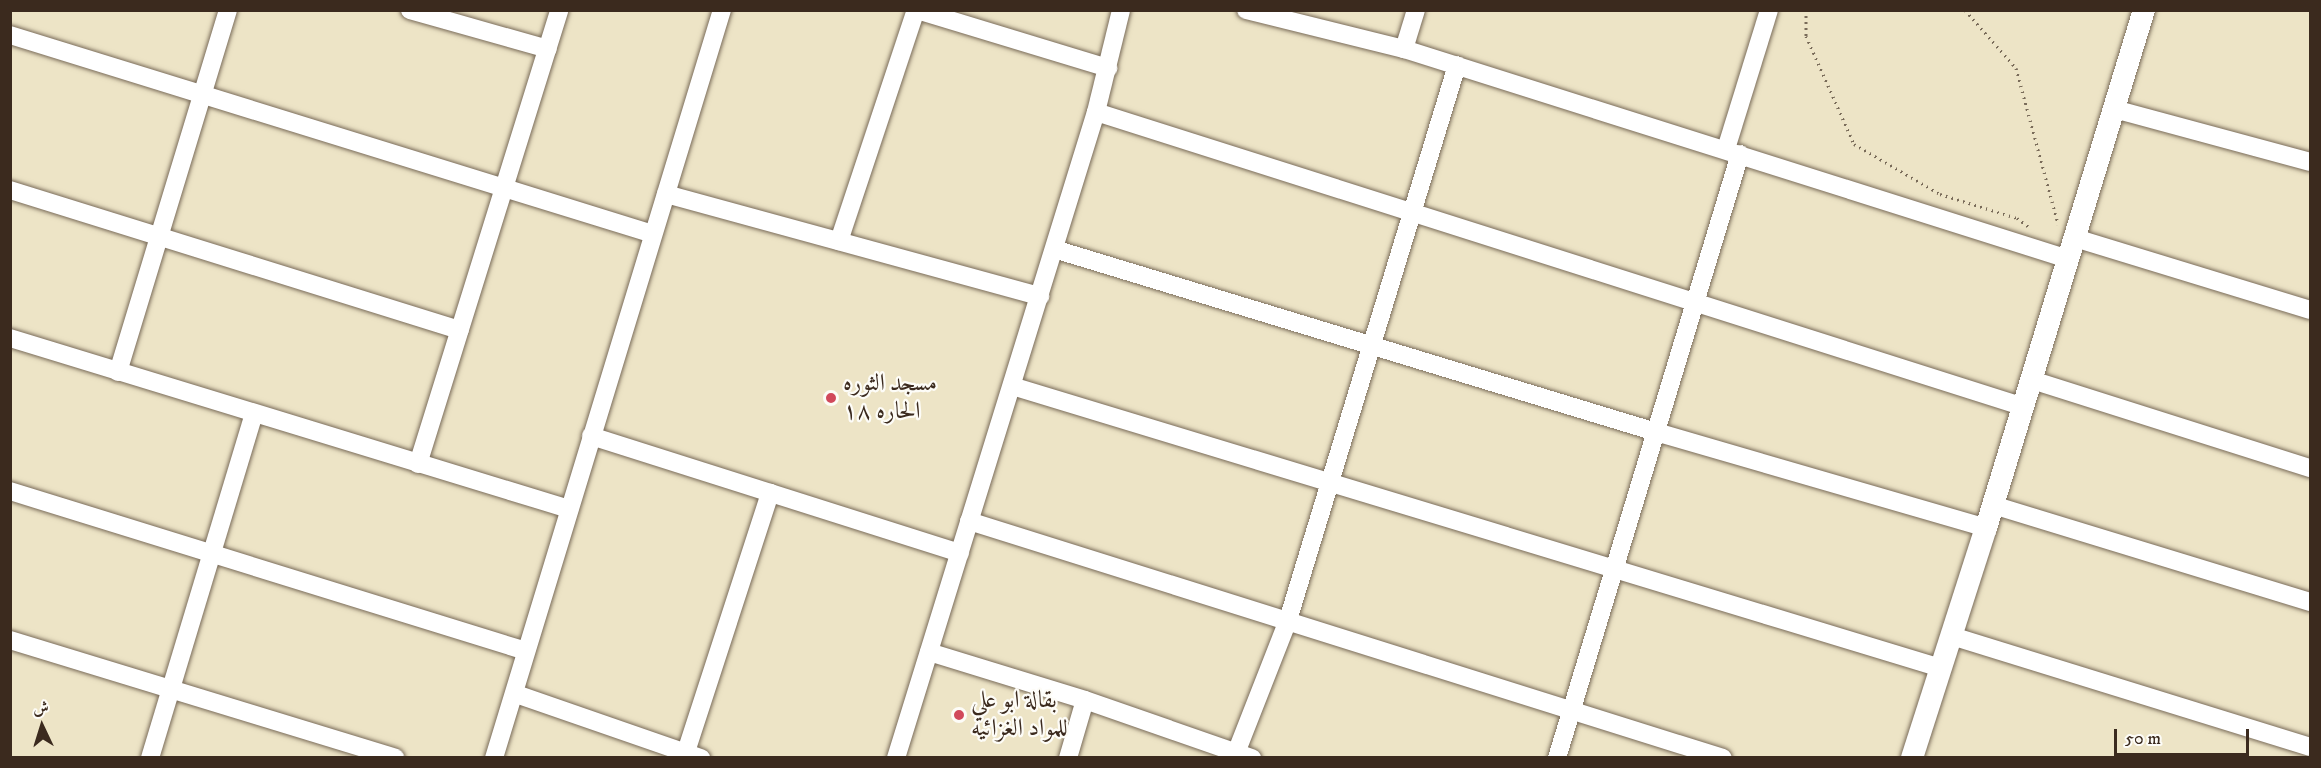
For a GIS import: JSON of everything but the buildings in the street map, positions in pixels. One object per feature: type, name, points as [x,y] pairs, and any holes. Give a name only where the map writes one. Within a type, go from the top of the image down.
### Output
[{"type":"street","points":[[118,372],[228,10]]},
{"type":"street","points":[[410,10],[548,49]]},
{"type":"street","points":[[418,464],[560,10]]},
{"type":"street","points":[[494,758],[516,694],[526,651],[722,10]]},
{"type":"street","points":[[840,241],[917,10],[1108,68]]},
{"type":"street","points":[[896,758],[1096,112],[1121,10]]},
{"type":"street","points":[[1246,10],[1404,49],[1733,152],[2067,241],[2310,310]]},
{"type":"street","points":[[1404,49],[1416,10]]},
{"type":"street","points":[[1557,758],[1695,302],[1769,10]]},
{"type":"street","points":[[1912,758],[2024,407],[2067,241],[2114,109],[2144,10]]},
{"type":"street","points":[[10,35],[653,234]]},
{"type":"street","points":[[929,652],[1085,700],[1244,755],[1332,481],[1457,65]]},
{"type":"street","points":[[2114,109],[2310,162]]},
{"type":"street","points":[[1096,112],[2024,407]]},
{"type":"street","points":[[10,190],[460,330]]},
{"type":"street","points":[[666,194],[1040,296]]},
{"type":"street","points":[[1054,249],[1656,432],[1986,528]]},
{"type":"street","points":[[10,338],[569,509]]},
{"type":"street","points":[[2032,380],[2310,468]]},
{"type":"street","points":[[1012,386],[1332,481],[1941,668]]},
{"type":"street","points":[[150,758],[254,414]]},
{"type":"street","points":[[591,436],[960,553]]},
{"type":"street","points":[[10,491],[526,651]]},
{"type":"street","points":[[516,694],[690,756],[770,493]]},
{"type":"street","points":[[1993,505],[2310,602]]},
{"type":"street","points":[[969,521],[1572,708],[1723,758]]},
{"type":"street","points":[[1952,636],[2310,747]]},
{"type":"street","points":[[10,640],[395,758]]},
{"type":"street","points":[[1068,758],[1085,700]]},
{"type":"path","points":[[1806,10],[1806,36],[1854,144],[1940,194],[2017,218],[2034,231]]},
{"type":"path","points":[[1965,10],[2016,68],[2067,241]]},
{"type":"place","name":"مسجد الثوره الحاره ١٨","points":[[831,398]]},
{"type":"place","name":"بقالة ابو علي للمواد الغزائيه","points":[[959,715]]}]
